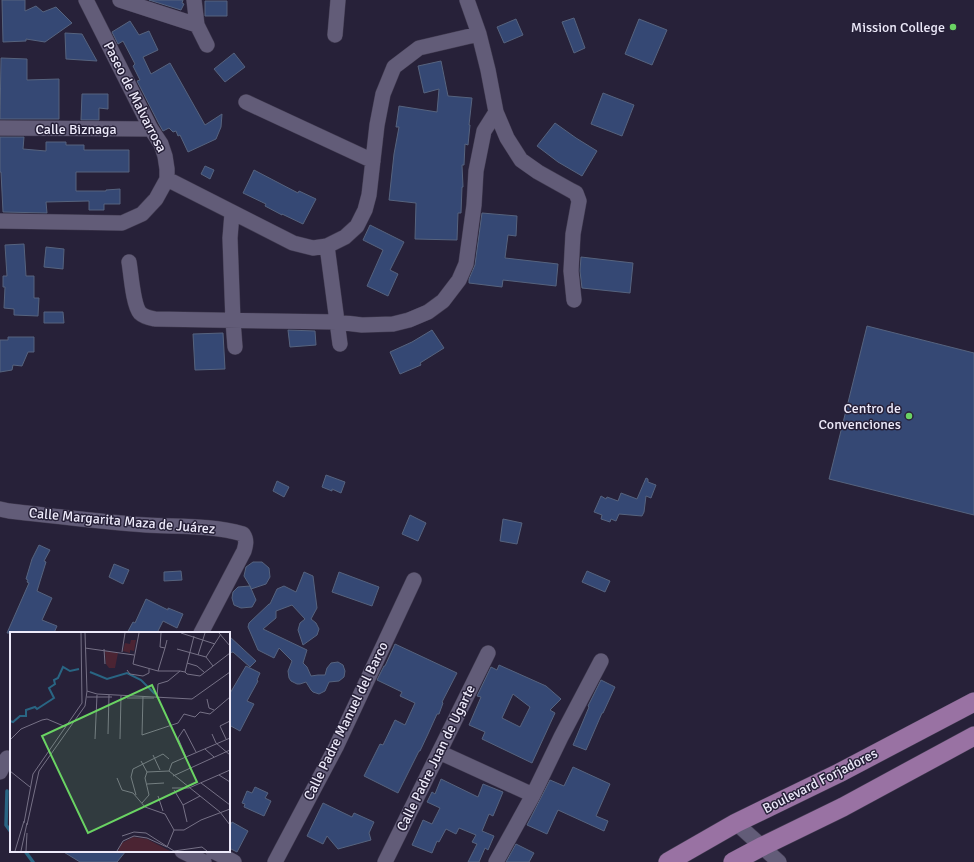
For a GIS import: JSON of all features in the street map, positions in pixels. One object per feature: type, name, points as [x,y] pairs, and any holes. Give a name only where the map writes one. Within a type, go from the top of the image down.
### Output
[{"type":"main road","name":"Boulevard Forjadores","points":[[668,862],[736,823],[839,773],[974,702]]},
{"type":"main road","points":[[733,862],[842,807],[974,736]]},
{"type":"street","name":"Paseo de Malvarrosa","points":[[86,0],[151,129],[161,144],[165,156],[167,179]]},
{"type":"street","points":[[120,0],[197,25]]},
{"type":"street","points":[[194,0],[197,25],[207,45]]},
{"type":"street","points":[[335,35],[338,0]]},
{"type":"street","points":[[467,0],[480,34],[496,112],[507,138],[522,160],[538,172],[572,190],[578,197],[579,204],[573,234],[571,271],[574,300]]},
{"type":"street","points":[[0,221],[122,223],[142,214],[156,199],[167,179],[293,243],[313,248],[327,246],[345,237],[357,226],[365,210],[369,195],[377,125],[383,94],[394,67],[419,48],[480,34]]},
{"type":"street","points":[[246,102],[373,161]]},
{"type":"street","points":[[129,262],[136,304],[140,312],[155,319],[337,322],[362,325],[393,324],[409,320],[428,312],[443,301],[459,280],[466,264],[474,206],[476,171],[484,131],[496,112]]},
{"type":"street","name":"Calle Biznaga","points":[[0,128],[151,129]]},
{"type":"street","points":[[232,213],[230,238],[235,347]]},
{"type":"street","points":[[327,246],[340,344]]},
{"type":"street","name":"Calle Margarita Maza de Juárez","points":[[0,509],[106,522],[198,526],[232,530],[243,534],[246,538],[244,551],[202,632]]},
{"type":"street","name":"Calle Padre Manuel del Barco","points":[[275,862],[336,747],[414,580]]},
{"type":"street","name":"Calle Padre Juan de Ugarte","points":[[385,862],[488,653]]},
{"type":"street","points":[[496,862],[533,794],[601,661]]},
{"type":"street","points":[[439,752],[533,794]]},
{"type":"street","points":[[0,772],[7,758]]},
{"type":"street","points":[[736,823],[780,862]]},
{"type":"street","points":[[184,852],[204,862]]},
{"type":"street","points":[[215,852],[234,862]]},
{"type":"building","points":[[2,0],[25,0],[25,11],[36,6],[43,12],[56,7],[72,23],[45,42],[26,39],[26,41],[3,42]]},
{"type":"building","points":[[149,0],[183,0],[182,3],[184,4],[181,10]]},
{"type":"building","points":[[205,1],[227,1],[227,16],[205,16]]},
{"type":"building","points":[[574,18],[585,48],[574,53],[562,22]]},
{"type":"building","points":[[516,19],[523,35],[504,43],[497,27]]},
{"type":"building","points":[[639,19],[667,30],[652,65],[625,54]]},
{"type":"building","points":[[130,21],[139,35],[149,31],[158,50],[143,57],[151,74],[170,63],[205,125],[222,114],[221,127],[216,139],[188,152],[180,135],[178,136],[176,131],[173,132],[169,128],[163,131],[137,81],[140,80],[133,66],[135,64],[123,41],[118,44],[112,32]]},
{"type":"building","points":[[65,33],[82,34],[97,61],[66,59]]},
{"type":"building","points":[[234,53],[245,67],[225,82],[214,69]]},
{"type":"building","points":[[1,58],[27,59],[27,80],[59,79],[59,119],[0,119]]},
{"type":"building","points":[[441,61],[448,96],[472,98],[468,145],[465,144],[464,165],[462,165],[463,187],[461,213],[458,213],[457,240],[415,239],[416,203],[389,200],[394,154],[399,127],[396,127],[399,106],[437,112],[439,89],[424,93],[418,66]]},
{"type":"building","points":[[603,93],[634,105],[622,136],[591,124]]},
{"type":"building","points":[[82,94],[108,94],[108,109],[99,108],[99,120],[81,120]]},
{"type":"building","points":[[555,123],[597,151],[582,176],[558,162],[537,146]]},
{"type":"building","points":[[0,137],[24,137],[23,149],[46,151],[46,142],[66,142],[66,145],[84,145],[84,150],[129,150],[129,172],[76,172],[76,191],[106,191],[120,189],[120,204],[104,204],[104,210],[89,210],[89,201],[46,202],[47,213],[3,212],[0,172]]},
{"type":"building","points":[[205,166],[214,170],[210,179],[201,174]]},
{"type":"building","points":[[254,170],[298,193],[299,191],[316,199],[303,224],[282,215],[265,206],[266,204],[243,193]]},
{"type":"building","points":[[482,213],[517,216],[516,236],[508,235],[505,258],[558,264],[556,286],[503,280],[502,287],[469,283],[469,279],[475,265]]},
{"type":"building","points":[[370,225],[404,242],[390,270],[398,274],[388,296],[367,286],[383,250],[363,240]]},
{"type":"building","points":[[24,244],[26,276],[34,276],[34,298],[39,298],[38,316],[14,315],[14,309],[4,308],[5,287],[3,287],[3,276],[7,276],[5,245]]},
{"type":"building","points":[[46,247],[64,249],[63,269],[44,267]]},
{"type":"building","points":[[581,257],[633,263],[630,293],[582,288],[580,271]]},
{"type":"building","points":[[44,312],[63,312],[64,323],[44,323]]},
{"type":"building","name":"Centro de Convenciones","points":[[867,326],[974,353],[974,515],[829,479]]},
{"type":"building","points":[[288,330],[315,331],[316,345],[290,347]]},
{"type":"building","points":[[432,330],[444,348],[420,363],[421,365],[400,374],[390,352],[412,342]]},
{"type":"building","points":[[223,333],[225,369],[195,370],[193,334]]},
{"type":"building","points":[[8,337],[34,337],[34,352],[28,352],[22,366],[13,365],[12,370],[0,372],[0,340],[8,340]]},
{"type":"building","points":[[326,475],[345,482],[341,493],[322,487]]},
{"type":"building","points":[[646,478],[648,479],[648,482],[656,485],[651,498],[646,496],[642,516],[619,514],[616,521],[611,519],[610,522],[601,519],[602,515],[594,512],[601,496],[606,499],[607,497],[618,501],[621,493],[637,499]]},
{"type":"building","points":[[277,481],[289,487],[284,497],[273,491]]},
{"type":"building","points":[[410,515],[426,523],[418,541],[402,534]]},
{"type":"building","points":[[503,519],[522,523],[517,544],[500,541]]},
{"type":"building","points":[[39,545],[50,550],[44,561],[46,562],[37,591],[52,598],[42,620],[57,626],[54,632],[7,633],[29,583],[26,579],[32,559]]},
{"type":"building","points":[[253,562],[262,562],[269,568],[270,577],[266,584],[251,589],[256,600],[252,607],[241,608],[234,605],[232,598],[233,592],[238,587],[250,586],[244,576],[246,567]]},
{"type":"building","points":[[114,564],[129,570],[123,584],[109,577]]},
{"type":"building","points":[[181,571],[182,580],[164,581],[164,572]]},
{"type":"building","points":[[587,571],[610,581],[605,592],[582,582]]},
{"type":"building","points":[[304,572],[313,576],[317,608],[311,619],[316,623],[319,629],[317,635],[303,645],[298,630],[300,623],[305,619],[292,605],[276,611],[276,618],[263,629],[307,650],[303,663],[307,667],[311,676],[325,675],[327,668],[331,663],[338,662],[343,665],[345,671],[344,677],[339,681],[329,682],[325,691],[319,694],[313,692],[306,682],[297,684],[291,681],[288,671],[292,661],[279,648],[274,658],[258,650],[248,627],[249,623],[270,604],[277,589],[284,586],[296,592]]},
{"type":"building","points":[[339,572],[379,587],[372,606],[332,592]]},
{"type":"building","points":[[146,599],[168,610],[168,608],[183,614],[177,628],[163,621],[158,632],[128,632],[133,622],[135,623]]},
{"type":"building","points":[[230,637],[256,661],[250,667],[233,652],[230,653]]},
{"type":"building","points":[[395,644],[457,673],[442,702],[443,703],[439,714],[437,714],[398,793],[364,776],[380,744],[383,745],[395,720],[405,725],[415,703],[400,696],[402,692],[377,680]]},
{"type":"building","points":[[499,665],[546,686],[561,699],[550,710],[555,713],[532,763],[482,739],[485,732],[469,725],[481,697],[477,696],[491,667],[497,670]],"holes":[[[513,694],[530,707],[520,727],[502,718]]]},
{"type":"building","points":[[246,666],[260,673],[257,680],[258,681],[247,701],[254,704],[240,731],[230,726],[230,693]]},
{"type":"building","points":[[601,680],[615,687],[586,750],[573,745],[589,707],[588,706]]},
{"type":"building","points":[[573,767],[610,784],[596,816],[608,821],[604,831],[558,810],[547,834],[527,825],[550,780],[564,786]]},
{"type":"building","points":[[441,779],[478,797],[483,784],[503,792],[493,816],[489,814],[482,831],[494,836],[488,850],[485,848],[479,862],[468,862],[477,844],[472,842],[476,835],[459,828],[456,834],[446,829],[439,842],[437,841],[432,853],[412,845],[423,820],[432,824],[440,808],[427,802],[432,792],[435,794]]},
{"type":"building","points":[[255,787],[268,793],[265,798],[271,801],[264,816],[244,807],[245,804],[242,803],[247,791],[252,793]]},
{"type":"building","points":[[323,803],[352,817],[354,813],[374,822],[369,833],[371,840],[338,849],[327,836],[323,844],[307,836]]},
{"type":"building","points":[[232,822],[248,831],[237,852],[230,848],[230,826]]},
{"type":"building","points":[[516,844],[534,853],[529,862],[506,862]]},
{"type":"building","points":[[64,852],[125,852],[117,862],[80,862]]},
{"type":"waterway","points":[[7,791],[6,825],[10,831]]},
{"type":"waterway","points":[[26,852],[33,862]]},
{"type":"place","name":"Mission College","points":[[953,27]]},
{"type":"place","name":"Centro de Convenciones","points":[[909,416]]}]
